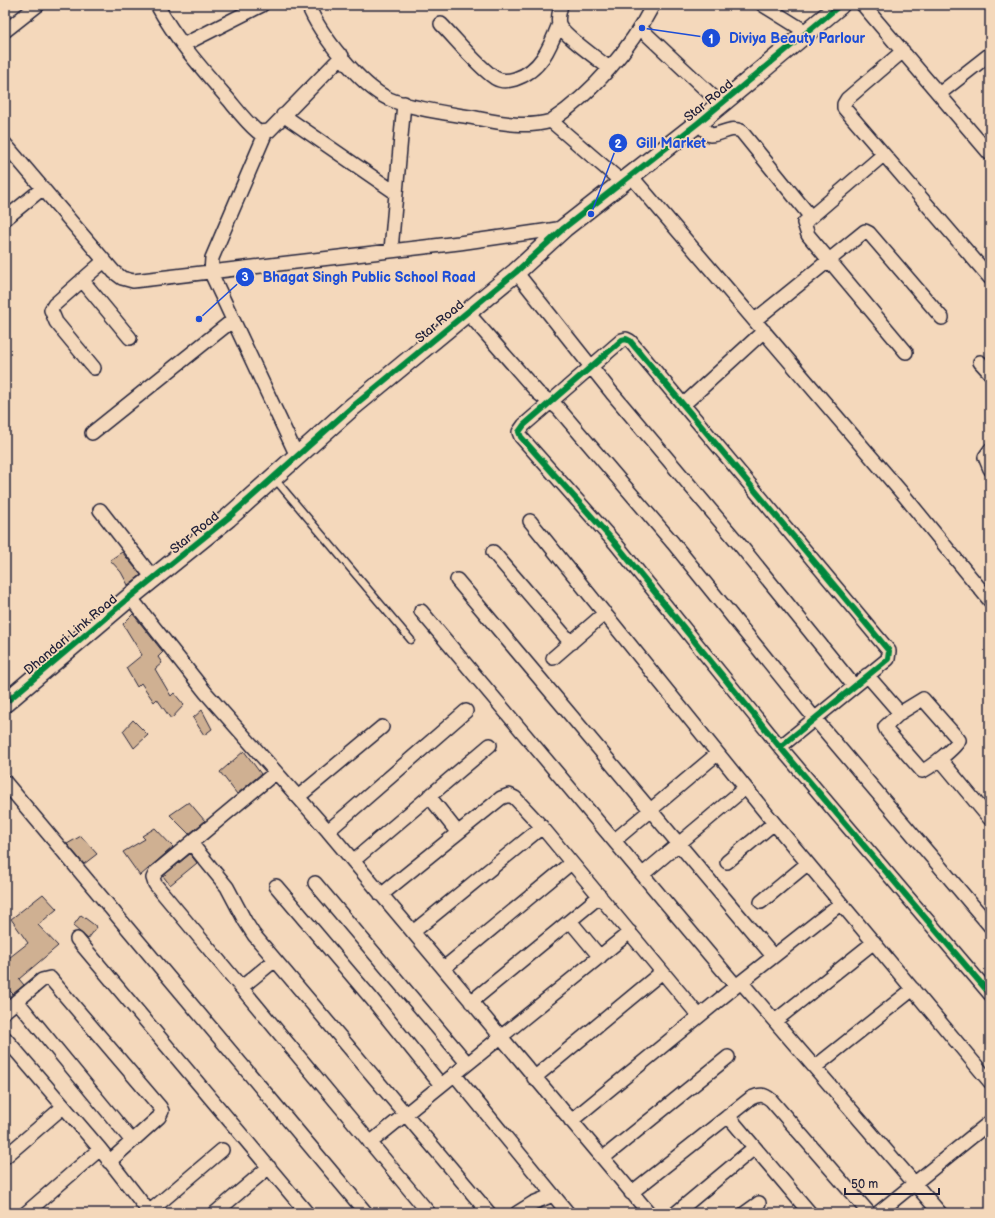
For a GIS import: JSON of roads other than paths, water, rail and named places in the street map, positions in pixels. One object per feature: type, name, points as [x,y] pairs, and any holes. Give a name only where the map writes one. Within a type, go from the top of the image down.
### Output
[{"type":"street","points":[[5,31],[38,5]]},
{"type":"street","points":[[158,5],[169,27],[255,130],[261,133],[266,132]]},
{"type":"street","points":[[183,45],[262,5]]},
{"type":"street","points":[[308,5],[326,36],[342,56],[369,86],[390,99],[514,125],[536,125],[551,121],[568,110],[609,68],[640,29],[653,5]]},
{"type":"street","points":[[440,24],[486,70],[496,78],[506,81],[526,74],[542,61],[550,47],[559,24],[558,16],[561,5]]},
{"type":"street","points":[[763,5],[808,33]]},
{"type":"street","name":"Star Road","points":[[130,597],[274,478],[351,408],[516,272],[564,228],[721,104],[840,5]]},
{"type":"street","points":[[863,5],[989,152]]},
{"type":"street","points":[[559,24],[566,32],[609,68]]},
{"type":"street","points":[[640,29],[721,104]]},
{"type":"street","points":[[902,51],[847,99],[844,104],[846,112],[990,278]]},
{"type":"street","points":[[939,94],[990,54]]},
{"type":"street","points":[[297,456],[211,273],[212,258],[266,132],[342,56]]},
{"type":"street","points":[[391,250],[404,103]]},
{"type":"street","points":[[283,115],[396,193]]},
{"type":"street","points":[[551,121],[626,179],[755,320],[902,493],[990,600]]},
{"type":"street","points":[[698,122],[710,135],[735,128],[741,131],[810,216]]},
{"type":"street","points":[[5,144],[104,261],[122,278],[133,281],[459,243],[564,228]]},
{"type":"street","points":[[883,155],[810,216],[804,223],[804,228],[906,352]]},
{"type":"street","points":[[5,220],[43,188]]},
{"type":"street","points":[[755,320],[828,259],[865,231],[869,233],[942,318]]},
{"type":"street","points":[[94,368],[56,322],[51,310],[54,305],[104,261]]},
{"type":"street","points":[[516,272],[612,393],[740,546],[854,686]]},
{"type":"street","points":[[82,280],[130,338]]},
{"type":"street","points":[[467,312],[538,393],[558,408],[673,543],[815,719],[990,926]]},
{"type":"street","points":[[92,433],[233,320]]},
{"type":"street","points":[[683,404],[764,331]]},
{"type":"street","points":[[780,747],[888,659],[889,651],[683,404],[626,339],[618,342],[549,402],[521,429],[521,437],[631,563],[780,747],[990,994]]},
{"type":"street","points":[[980,362],[990,372]]},
{"type":"street","points":[[990,450],[985,457],[990,469]]},
{"type":"street","points":[[100,510],[153,578]]},
{"type":"street","points":[[530,521],[807,864],[990,1082]]},
{"type":"street","points":[[493,552],[570,643]]},
{"type":"street","points":[[457,580],[678,845],[773,956]]},
{"type":"street","points":[[130,597],[206,693],[328,831],[649,1213]]},
{"type":"street","name":"Dhandari Link Road","points":[[5,703],[130,597]]},
{"type":"street","points":[[421,611],[642,874],[738,984],[776,1021],[816,1066],[940,1213]]},
{"type":"street","points":[[553,658],[605,613]]},
{"type":"street","points":[[867,675],[900,713]]},
{"type":"street","points":[[923,699],[959,740],[957,744],[940,759],[925,770],[919,769],[885,727],[900,713],[923,699]]},
{"type":"street","points":[[328,831],[466,711]]},
{"type":"street","points":[[298,797],[382,727]]},
{"type":"street","points":[[353,861],[490,745]]},
{"type":"street","points":[[614,840],[718,754]]},
{"type":"street","points":[[940,759],[990,820]]},
{"type":"street","points":[[276,772],[156,872],[153,878],[155,884],[429,1213]]},
{"type":"street","points":[[5,782],[366,1213]]},
{"type":"street","points":[[642,874],[745,788]]},
{"type":"street","points":[[381,895],[501,798],[509,795],[515,798],[542,827],[699,1016]]},
{"type":"street","points":[[429,796],[458,833]]},
{"type":"street","points":[[727,862],[774,823]]},
{"type":"street","points":[[414,932],[542,827]]},
{"type":"street","points":[[191,843],[227,887],[245,921],[275,960],[489,1213]]},
{"type":"street","points":[[444,968],[571,863]]},
{"type":"street","points":[[760,902],[807,864]]},
{"type":"street","points":[[315,882],[467,1063]]},
{"type":"street","points":[[276,886],[376,1004],[441,1085]]},
{"type":"street","points":[[471,1002],[600,896]]},
{"type":"street","points":[[571,1121],[738,984],[840,904]]},
{"type":"street","points":[[570,921],[600,957]]},
{"type":"street","points":[[370,1143],[630,932]]},
{"type":"street","points":[[77,939],[307,1213]]},
{"type":"street","points":[[776,1021],[874,942]]},
{"type":"street","points":[[242,987],[275,960]]},
{"type":"street","points":[[534,1078],[662,972]]},
{"type":"street","points":[[5,1011],[42,980],[46,978],[53,980],[160,1106],[161,1114],[109,1162]]},
{"type":"street","points":[[816,1066],[913,989]]},
{"type":"street","points":[[17,1001],[132,1141]]},
{"type":"street","points":[[5,1039],[100,1149],[150,1212],[222,1150]]},
{"type":"street","points":[[603,1158],[728,1057]]},
{"type":"street","points":[[454,1074],[568,1213]]},
{"type":"street","points":[[632,1193],[751,1098],[759,1094],[766,1096],[771,1100],[869,1213]]},
{"type":"street","points":[[5,1157],[63,1107]]},
{"type":"street","points":[[728,1116],[810,1213]]},
{"type":"street","points":[[878,1213],[990,1122]]},
{"type":"street","points":[[676,1213],[754,1148]]},
{"type":"street","points":[[26,1213],[100,1149]]},
{"type":"street","points":[[215,1213],[269,1167]]},
{"type":"street","points":[[517,1213],[533,1203],[553,1195]]},
{"type":"street","points":[[746,1213],[759,1203]]},
{"type":"lane","points":[[274,478],[411,640]]},
{"type":"place","name":"Diviya Beauty Parlour","points":[[642,28]]},
{"type":"place","name":"Gill Market","points":[[591,214]]},
{"type":"place","name":"Bhagat Singh Public School Road","points":[[199,319]]}]
